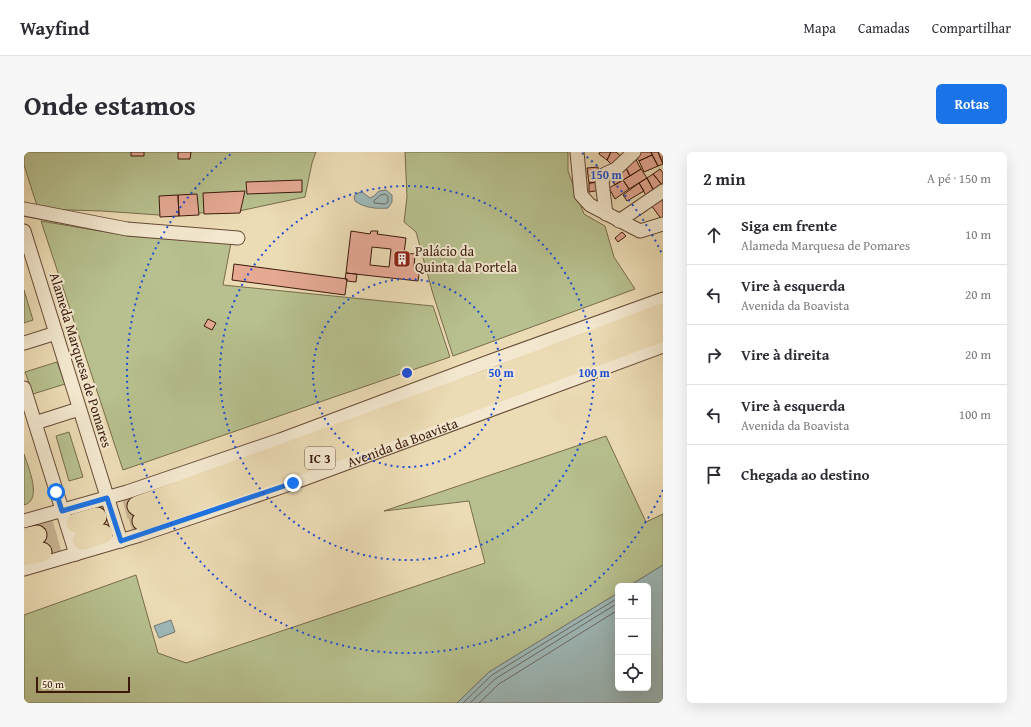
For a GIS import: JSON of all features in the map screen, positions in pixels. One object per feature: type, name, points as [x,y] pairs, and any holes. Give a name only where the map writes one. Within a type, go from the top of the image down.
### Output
[{"type":"highway","name":"Avenida da Boavista","points":[[663,313],[139,514],[296,466],[663,332]]},
{"type":"highway","name":"Avenida da Boavista","points":[[74,532],[100,526]]},
{"type":"highway","points":[[24,556],[34,542]]},
{"type":"street","points":[[577,152],[581,195],[590,205],[640,231],[663,224]]},
{"type":"street","points":[[606,214],[602,182],[605,174],[616,169],[634,152]]},
{"type":"street","points":[[619,221],[663,191]]},
{"type":"street","points":[[24,209],[127,229],[238,238]]},
{"type":"street","name":"Alameda Marquesa de Pomares","points":[[24,231],[121,541]]},
{"type":"street","name":"Avenida da Boavista","points":[[24,568],[74,532],[107,498],[280,440],[488,362],[663,299]]},
{"type":"street","points":[[24,343],[56,333]]},
{"type":"street","name":"Avenida da Boavista","points":[[24,521],[121,541],[293,483],[663,346]]},
{"type":"street","points":[[24,388],[74,532]]},
{"type":"street","points":[[35,423],[79,409]]},
{"type":"green space","points":[[24,152],[316,152],[312,163],[305,197],[239,211],[159,215],[38,209],[24,165]]},
{"type":"green space","points":[[405,152],[568,152],[568,171],[584,214],[605,226],[614,257],[635,289],[453,356],[433,294],[416,232],[404,222],[407,197]]},
{"type":"green space","points":[[41,221],[129,236],[231,243],[223,285],[433,306],[450,357],[123,470]]},
{"type":"green space","points":[[24,290],[33,320],[24,323]]},
{"type":"green space","points":[[57,362],[65,384],[33,394],[25,372]]},
{"type":"green space","points":[[69,432],[83,477],[69,481],[56,436]]},
{"type":"green space","points":[[606,436],[646,522],[663,514],[663,565],[634,583],[615,583],[615,595],[489,672],[457,703],[24,703],[24,615],[136,575],[158,653],[186,663],[485,563],[469,501],[384,511]]},
{"type":"green space","points":[[24,454],[33,482],[33,497],[30,502],[24,505]]},
{"type":"water","points":[[386,190],[392,195],[392,202],[388,208],[371,208],[355,201],[354,196],[358,193],[362,192],[370,198],[379,191]]},
{"type":"water","points":[[663,565],[663,703],[457,703],[489,672],[615,595],[615,691],[651,691],[651,583],[634,583]]},
{"type":"water","points":[[171,620],[175,632],[159,638],[154,626]]},
{"type":"building","points":[[131,152],[144,152],[144,156],[131,156]]},
{"type":"building","points":[[178,152],[191,152],[190,159],[178,159]]},
{"type":"building","points":[[600,152],[611,152],[607,160],[599,154]]},
{"type":"building","points":[[611,152],[616,152],[623,158],[615,168],[607,160]]},
{"type":"building","points":[[634,152],[651,152],[652,155],[639,161]]},
{"type":"building","points":[[651,152],[658,152],[663,164],[658,166]]},
{"type":"building","points":[[658,152],[663,152],[663,164]]},
{"type":"building","points":[[652,155],[658,166],[644,172],[639,161]]},
{"type":"building","points":[[635,158],[641,169],[630,176],[624,164]]},
{"type":"building","points":[[624,164],[630,176],[623,180],[616,169]]},
{"type":"building","points":[[598,167],[600,182],[589,183],[587,168]]},
{"type":"building","points":[[616,169],[623,180],[615,185],[609,174]]},
{"type":"building","points":[[641,169],[647,178],[629,189],[623,180]]},
{"type":"building","points":[[660,169],[663,173],[663,186],[653,174]]},
{"type":"building","points":[[653,174],[663,186],[655,193],[647,178]]},
{"type":"building","points":[[647,178],[655,193],[648,199],[639,183]]},
{"type":"building","points":[[302,180],[302,192],[247,194],[246,182]]},
{"type":"building","points":[[623,180],[629,189],[615,199],[609,188]]},
{"type":"building","points":[[600,182],[601,190],[589,192],[589,183]]},
{"type":"building","points":[[639,183],[644,191],[627,201],[623,195]]},
{"type":"building","points":[[245,191],[240,213],[204,214],[203,193]]},
{"type":"building","points":[[197,194],[199,215],[179,216],[178,195]]},
{"type":"building","points":[[178,195],[179,216],[160,217],[159,196]]},
{"type":"building","points":[[663,197],[663,219],[662,220],[651,205]]},
{"type":"building","name":"Palácio da Quinta da Portela","points":[[351,231],[370,234],[371,231],[378,231],[377,234],[406,238],[404,253],[415,254],[414,268],[420,268],[418,281],[346,273]],"holes":[[[372,247],[391,249],[389,267],[370,265]]]},
{"type":"building","points":[[622,232],[626,236],[618,242],[615,238]]},
{"type":"building","points":[[234,264],[347,279],[345,295],[232,280]]},
{"type":"building","points":[[346,273],[357,274],[356,282],[347,281],[347,279],[345,279]]},
{"type":"building","points":[[208,319],[216,323],[212,330],[204,326]]},
{"type":"tunnel","points":[[97,517],[137,506]]},
{"type":"tunnel","points":[[103,534],[142,521]]},
{"type":"tunnel","points":[[37,535],[76,523]]},
{"type":"tunnel","points":[[42,552],[82,540]]},
{"type":"place","name":"Palácio da Quinta da Portela","points":[[402,259]]},
{"type":"route","points":[[56,492],[62,511],[107,498],[121,541],[293,483]]}]
